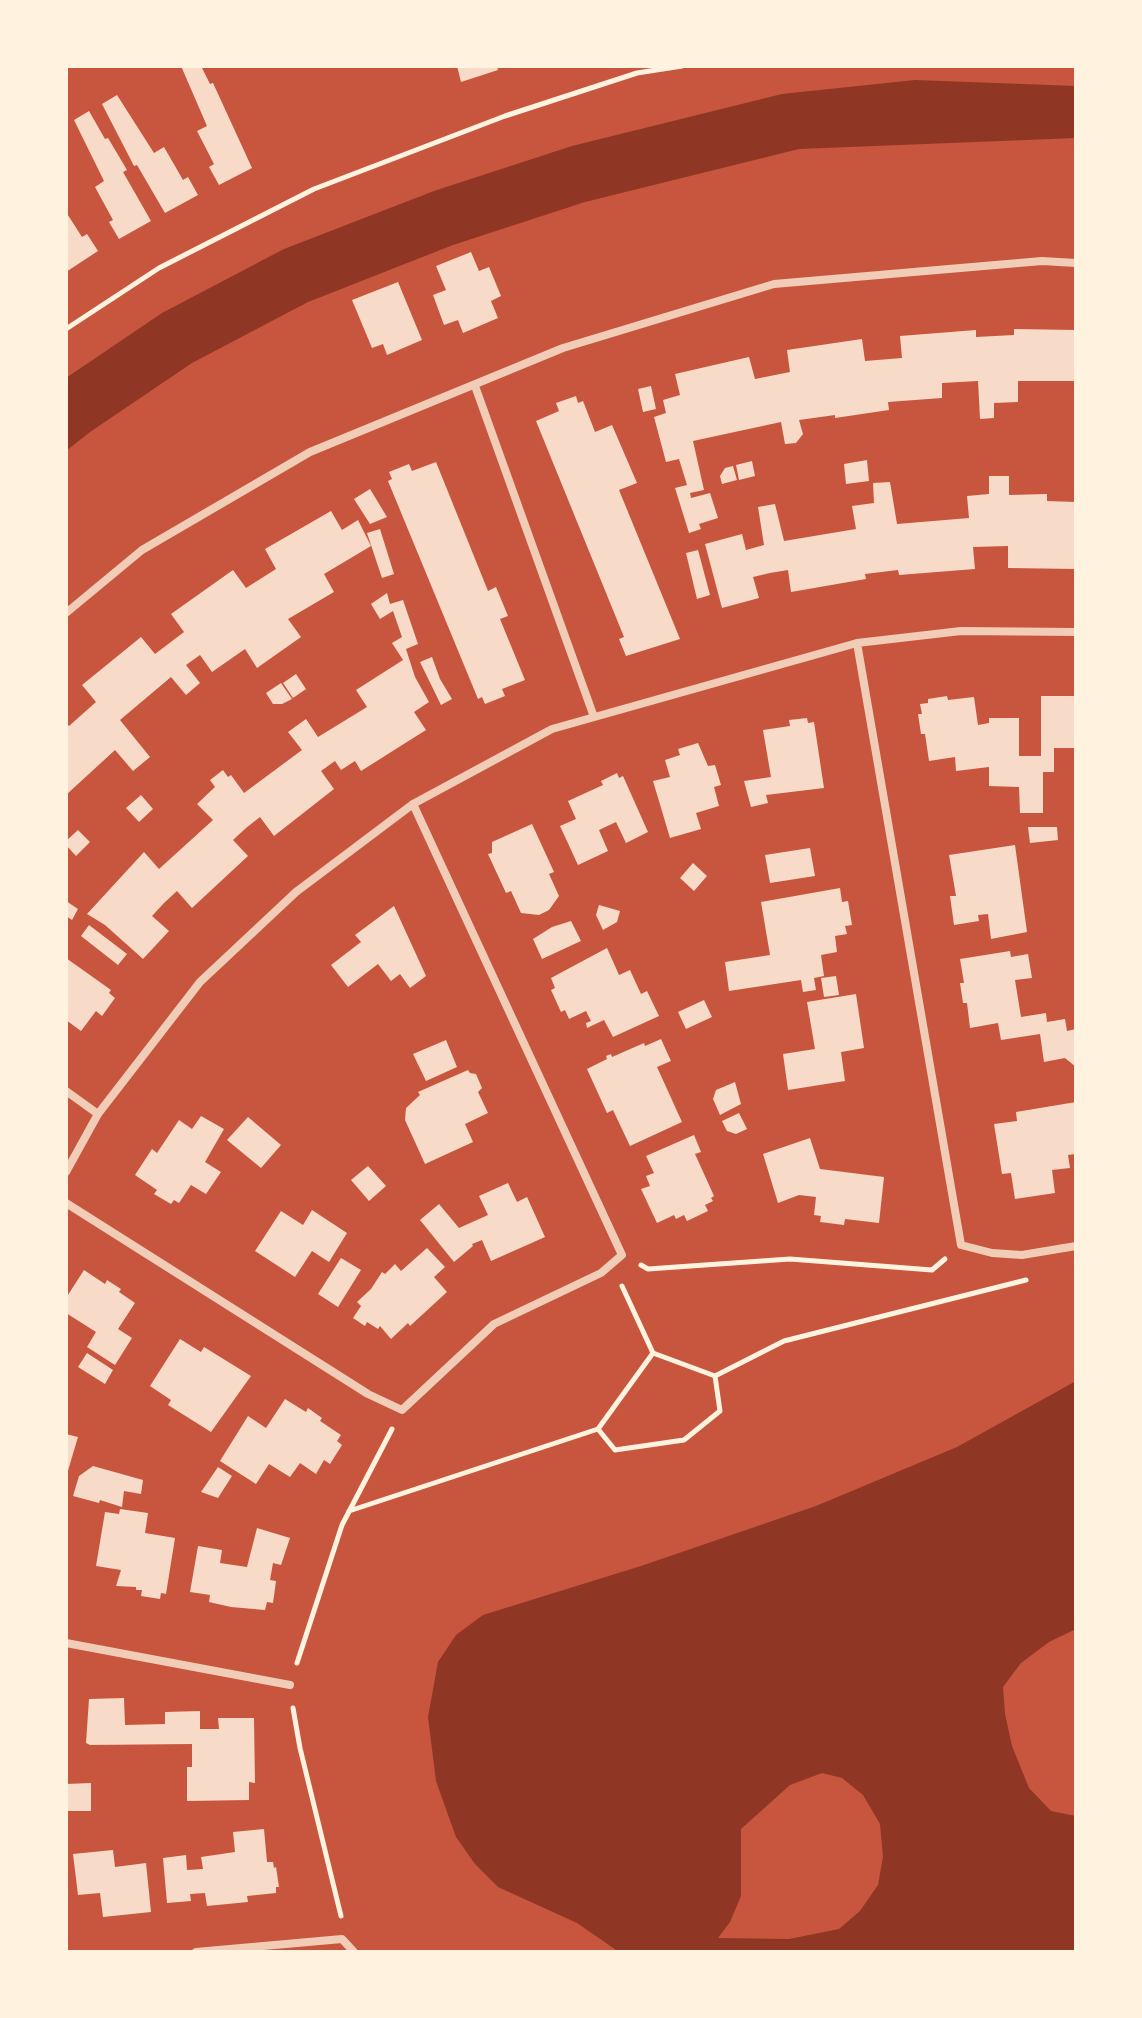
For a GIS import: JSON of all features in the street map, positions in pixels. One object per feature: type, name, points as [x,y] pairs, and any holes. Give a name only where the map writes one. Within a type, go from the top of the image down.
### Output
[{"type":"street","points":[[66,613],[142,550],[310,452],[563,348],[774,284],[1042,261],[1076,263]]},
{"type":"street","points":[[475,386],[594,717]]},
{"type":"street","points":[[66,1172],[98,1114],[200,982],[296,892],[413,804],[552,729],[857,643],[961,631],[1076,632]]},
{"type":"street","points":[[857,643],[961,1245],[992,1253],[1022,1255],[1076,1246]]},
{"type":"street","points":[[66,1203],[368,1394],[402,1410],[494,1324],[601,1273],[622,1255],[413,804]]},
{"type":"street","points":[[66,1091],[98,1114]]},
{"type":"street","points":[[66,1643],[290,1685]]},
{"type":"street","points":[[196,1952],[342,1939],[354,1952]]},
{"type":"path","points":[[66,329],[159,268],[314,189],[505,116],[637,73],[682,66]]},
{"type":"path","points":[[622,1255],[648,1269],[790,1259],[932,1270],[961,1245]]},
{"type":"path","points":[[611,1263],[653,1353],[715,1376],[784,1341],[1034,1277]]},
{"type":"path","points":[[349,1511],[598,1429],[653,1353]]},
{"type":"path","points":[[598,1429],[615,1450],[684,1440],[720,1411],[715,1376]]},
{"type":"path","points":[[342,1939],[342,1920],[300,1748],[290,1685],[342,1525],[402,1410]]},
{"type":"shaded area","points":[[915,80],[1076,86],[1076,138],[799,149],[585,202],[453,245],[308,302],[192,363],[66,451],[66,378],[162,313],[284,249],[434,191],[572,146],[782,94]]},
{"type":"shaded area","points":[[1076,1381],[1076,1629],[1049,1642],[1021,1663],[1003,1687],[1012,1746],[1029,1788],[1051,1811],[1076,1816],[1076,1952],[619,1952],[577,1923],[498,1887],[475,1864],[456,1837],[436,1781],[428,1717],[438,1662],[456,1635],[483,1615],[641,1566],[816,1506],[957,1447]],"holes":[[[822,1773],[842,1778],[863,1795],[880,1824],[883,1857],[878,1885],[860,1911],[839,1929],[789,1939],[718,1938],[730,1922],[741,1896],[741,1829],[790,1785]]]},
{"type":"building","points":[[181,66],[201,66],[210,84],[213,83],[252,168],[219,185],[209,167],[214,164],[197,131],[207,126]]},
{"type":"building","points":[[457,66],[497,66],[498,70],[461,82]]},
{"type":"building","points":[[117,95],[154,153],[164,147],[183,180],[188,177],[198,195],[165,213],[137,165],[134,166],[102,104]]},
{"type":"building","points":[[89,111],[127,170],[123,172],[151,221],[119,239],[109,222],[113,220],[95,187],[104,181],[74,120]]},
{"type":"building","points":[[66,212],[82,237],[87,234],[98,251],[66,272]]},
{"type":"building","points":[[471,252],[479,271],[489,267],[501,296],[491,301],[498,318],[463,333],[458,320],[444,325],[433,295],[446,290],[436,266]]},
{"type":"building","points":[[398,282],[422,340],[387,355],[383,344],[372,348],[352,300]]},
{"type":"building","points":[[1014,329],[1076,330],[1076,381],[1018,381],[1018,402],[994,403],[994,418],[980,419],[978,381],[942,383],[942,398],[888,402],[889,410],[799,420],[803,434],[796,443],[785,444],[781,422],[693,441],[704,490],[690,493],[691,498],[710,493],[718,518],[699,524],[701,529],[689,533],[675,488],[687,485],[679,459],[666,462],[654,417],[666,413],[663,400],[680,395],[675,374],[749,357],[755,379],[790,372],[787,350],[862,339],[865,361],[902,358],[900,336],[976,330],[976,337],[1014,335]]},
{"type":"building","points":[[651,386],[656,409],[643,412],[638,389]]},
{"type":"building","points":[[576,396],[578,403],[583,401],[595,432],[612,425],[637,483],[619,490],[680,639],[626,656],[619,639],[624,637],[536,421],[559,411],[556,403]]},
{"type":"building","points":[[867,460],[869,481],[846,484],[844,464]]},
{"type":"building","points":[[752,461],[755,476],[739,480],[736,465]]},
{"type":"building","points":[[436,462],[488,591],[496,587],[508,616],[500,619],[525,680],[502,689],[505,696],[485,704],[482,697],[478,699],[388,481],[392,479],[389,472],[409,464],[412,471]]},
{"type":"building","points":[[733,466],[737,480],[722,484],[720,476],[725,468]]},
{"type":"building","points":[[989,476],[1009,476],[1009,495],[1047,494],[1047,501],[1076,502],[1076,569],[1008,568],[1008,546],[973,547],[975,569],[899,575],[898,570],[865,574],[866,579],[791,592],[788,570],[753,577],[759,598],[722,608],[705,544],[742,534],[746,550],[764,545],[758,507],[775,504],[784,541],[856,529],[852,506],[874,503],[873,483],[890,482],[897,524],[969,518],[967,496],[989,494]]},
{"type":"building","points":[[370,489],[387,517],[370,524],[354,499]]},
{"type":"building","points":[[331,511],[342,530],[358,520],[371,546],[324,574],[334,592],[288,619],[301,637],[257,668],[245,649],[212,672],[200,655],[186,665],[200,683],[186,695],[171,677],[120,720],[150,757],[133,771],[115,750],[66,795],[66,723],[69,726],[96,702],[82,685],[141,637],[155,654],[184,632],[171,614],[233,570],[246,588],[276,569],[265,549]]},
{"type":"building","points":[[380,529],[394,574],[382,578],[367,533]]},
{"type":"building","points":[[698,550],[710,595],[697,599],[686,553]]},
{"type":"building","points":[[387,593],[390,604],[403,600],[418,644],[406,649],[415,677],[429,702],[414,712],[426,730],[361,771],[355,761],[341,770],[335,761],[321,771],[334,789],[274,836],[260,817],[246,828],[233,840],[248,856],[192,908],[177,891],[152,916],[169,931],[143,959],[105,925],[87,914],[144,852],[159,869],[213,820],[197,804],[215,787],[210,780],[223,770],[228,777],[231,775],[244,793],[302,750],[288,732],[306,719],[318,737],[367,707],[356,690],[403,660],[392,643],[402,637],[393,611],[380,619],[371,604]]},
{"type":"building","points":[[432,657],[452,699],[441,705],[420,662]]},
{"type":"building","points":[[296,674],[306,689],[293,698],[283,683]]},
{"type":"building","points":[[281,683],[292,699],[273,704],[266,693]]},
{"type":"building","points":[[947,696],[948,700],[974,697],[978,725],[989,723],[989,718],[1019,718],[1019,756],[1041,756],[1041,696],[1076,696],[1076,748],[1054,748],[1054,772],[1043,772],[1043,813],[1020,813],[1019,787],[989,786],[989,767],[956,771],[955,757],[929,761],[925,734],[921,734],[920,704],[928,703],[928,699]]},
{"type":"building","points":[[807,718],[808,723],[814,722],[824,788],[766,795],[768,803],[751,807],[744,781],[771,777],[763,730],[790,726],[789,720]]},
{"type":"building","points":[[698,743],[708,766],[715,765],[721,785],[714,787],[719,806],[696,813],[701,829],[670,838],[653,781],[670,777],[665,760],[680,755],[678,749]]},
{"type":"building","points":[[617,773],[619,778],[623,776],[648,832],[626,843],[616,822],[599,830],[608,851],[578,865],[560,826],[576,819],[568,801],[603,785],[601,781]]},
{"type":"building","points":[[141,795],[153,809],[139,822],[126,808]]},
{"type":"building","points":[[532,824],[554,872],[549,874],[559,896],[549,910],[539,915],[521,913],[511,891],[506,893],[488,854],[492,853],[492,842]]},
{"type":"building","points":[[1028,827],[1057,827],[1058,840],[1030,843]]},
{"type":"building","points":[[78,830],[90,842],[76,856],[66,841]]},
{"type":"building","points":[[1015,845],[1027,932],[991,939],[988,914],[978,915],[979,921],[954,925],[950,896],[956,896],[949,855]]},
{"type":"building","points":[[810,848],[815,876],[770,883],[765,855]]},
{"type":"building","points":[[693,863],[707,876],[694,891],[680,878]]},
{"type":"building","points":[[840,888],[842,902],[848,901],[852,925],[845,926],[847,934],[835,936],[837,952],[821,955],[824,976],[814,978],[816,990],[803,992],[801,980],[729,991],[725,962],[770,955],[761,902]]},
{"type":"building","points":[[66,901],[78,909],[72,920],[66,916]]},
{"type":"building","points":[[599,905],[620,911],[617,922],[603,930],[596,915]]},
{"type":"building","points":[[394,906],[426,976],[410,988],[400,974],[391,981],[378,964],[348,987],[331,965],[361,942],[355,935]]},
{"type":"building","points":[[571,921],[581,941],[542,959],[533,939],[552,927]]},
{"type":"building","points":[[89,925],[127,954],[118,965],[81,936]]},
{"type":"building","points":[[607,948],[619,975],[630,970],[641,994],[647,991],[659,1016],[613,1037],[604,1020],[587,1028],[586,1023],[591,1021],[586,1011],[569,1019],[565,1010],[561,1012],[551,990],[555,988],[551,978]]},
{"type":"building","points":[[1010,951],[1011,957],[1028,954],[1032,978],[1015,980],[1021,1017],[1046,1013],[1047,1022],[1065,1019],[1067,1031],[1076,1029],[1076,1067],[1065,1058],[1044,1062],[1040,1034],[1001,1040],[998,1023],[970,1028],[967,1003],[963,1003],[960,983],[964,983],[960,959]]},
{"type":"building","points":[[66,958],[111,990],[109,993],[115,998],[102,1016],[96,1011],[81,1031],[66,1020]]},
{"type":"building","points":[[836,976],[839,995],[824,997],[821,978]]},
{"type":"building","points":[[856,994],[864,1048],[841,1052],[845,1081],[788,1090],[783,1054],[815,1049],[807,1002]]},
{"type":"building","points":[[704,1000],[712,1017],[686,1029],[678,1012]]},
{"type":"building","points":[[661,1039],[671,1061],[657,1067],[682,1122],[630,1146],[613,1110],[607,1113],[587,1069],[607,1059],[606,1056],[611,1054],[612,1057]]},
{"type":"building","points":[[446,1040],[457,1067],[426,1081],[413,1054]]},
{"type":"building","points":[[468,1070],[476,1074],[482,1088],[478,1092],[488,1113],[465,1124],[473,1142],[425,1164],[405,1120],[406,1108],[420,1095],[418,1092]]},
{"type":"building","points":[[735,1082],[741,1104],[720,1115],[713,1099],[716,1090]]},
{"type":"building","points":[[1076,1102],[1076,1154],[1068,1155],[1070,1168],[1052,1170],[1055,1193],[1015,1199],[1011,1173],[1002,1174],[994,1124],[1017,1121],[1016,1112]]},
{"type":"building","points":[[739,1113],[747,1129],[736,1134],[727,1131],[722,1121]]},
{"type":"building","points":[[201,1116],[224,1129],[205,1162],[221,1172],[206,1194],[191,1185],[179,1203],[174,1200],[171,1204],[154,1194],[157,1190],[135,1175],[152,1149],[157,1153],[179,1120],[192,1129]]},
{"type":"building","points":[[248,1117],[281,1145],[261,1168],[227,1140]]},
{"type":"building","points":[[694,1135],[701,1152],[695,1154],[714,1196],[711,1198],[713,1201],[705,1205],[708,1211],[687,1221],[684,1215],[676,1219],[674,1215],[657,1223],[641,1189],[650,1186],[646,1176],[654,1173],[646,1156]]},
{"type":"building","points":[[810,1138],[820,1169],[884,1177],[879,1223],[845,1219],[844,1225],[820,1222],[821,1216],[814,1215],[816,1197],[799,1195],[778,1203],[763,1154]]},
{"type":"building","points":[[368,1166],[386,1186],[369,1201],[351,1180]]},
{"type":"building","points":[[508,1183],[517,1202],[527,1197],[545,1237],[491,1261],[482,1240],[472,1244],[454,1262],[420,1220],[439,1204],[459,1228],[488,1215],[479,1196]]},
{"type":"building","points":[[312,1210],[347,1233],[329,1262],[312,1251],[295,1277],[255,1251],[281,1211],[303,1225]]},
{"type":"building","points":[[427,1248],[445,1267],[434,1277],[447,1292],[391,1339],[380,1326],[378,1329],[367,1322],[365,1326],[353,1318],[361,1306],[357,1302],[371,1289],[382,1272],[385,1274],[395,1264],[401,1271]]},
{"type":"building","points":[[341,1258],[361,1270],[338,1307],[318,1294]]},
{"type":"building","points":[[84,1270],[105,1284],[107,1280],[121,1289],[119,1292],[135,1303],[118,1329],[132,1338],[115,1365],[87,1347],[96,1332],[66,1313],[66,1298]]},
{"type":"building","points":[[180,1339],[201,1352],[204,1347],[251,1376],[211,1432],[168,1405],[171,1400],[150,1386]]},
{"type":"building","points":[[87,1353],[113,1370],[105,1384],[78,1367]]},
{"type":"building","points":[[285,1399],[306,1412],[308,1408],[322,1418],[320,1421],[341,1435],[337,1441],[342,1445],[330,1464],[324,1460],[316,1474],[300,1463],[290,1477],[269,1464],[256,1484],[220,1461],[248,1416],[266,1428]]},
{"type":"building","points":[[66,1434],[78,1437],[67,1474],[66,1474]]},
{"type":"building","points":[[93,1466],[143,1480],[141,1494],[124,1491],[122,1507],[73,1496],[79,1476]]},
{"type":"building","points":[[218,1467],[232,1476],[218,1498],[201,1492]]},
{"type":"building","points":[[120,1509],[148,1513],[145,1533],[175,1538],[166,1594],[161,1593],[160,1599],[141,1596],[142,1590],[136,1590],[136,1587],[116,1586],[121,1570],[96,1566],[105,1512],[119,1514]]},
{"type":"building","points":[[257,1528],[290,1538],[281,1565],[273,1563],[270,1580],[276,1581],[273,1603],[267,1602],[265,1610],[231,1607],[209,1602],[210,1595],[190,1592],[198,1546],[222,1550],[220,1563],[247,1567]]},
{"type":"building","points":[[124,1698],[125,1725],[165,1724],[165,1712],[200,1711],[200,1729],[219,1729],[218,1718],[254,1718],[255,1783],[249,1782],[249,1800],[187,1801],[187,1767],[192,1767],[192,1744],[86,1743],[89,1699]]},
{"type":"building","points":[[91,1783],[91,1811],[66,1811],[66,1784]]},
{"type":"building","points":[[264,1829],[267,1862],[273,1862],[276,1867],[279,1887],[276,1887],[276,1893],[247,1896],[248,1902],[207,1906],[205,1893],[190,1894],[191,1901],[167,1903],[163,1858],[186,1855],[187,1870],[203,1869],[201,1857],[235,1852],[233,1832]]},
{"type":"building","points":[[113,1850],[115,1867],[146,1863],[151,1912],[103,1917],[100,1893],[78,1895],[73,1854]]}]
